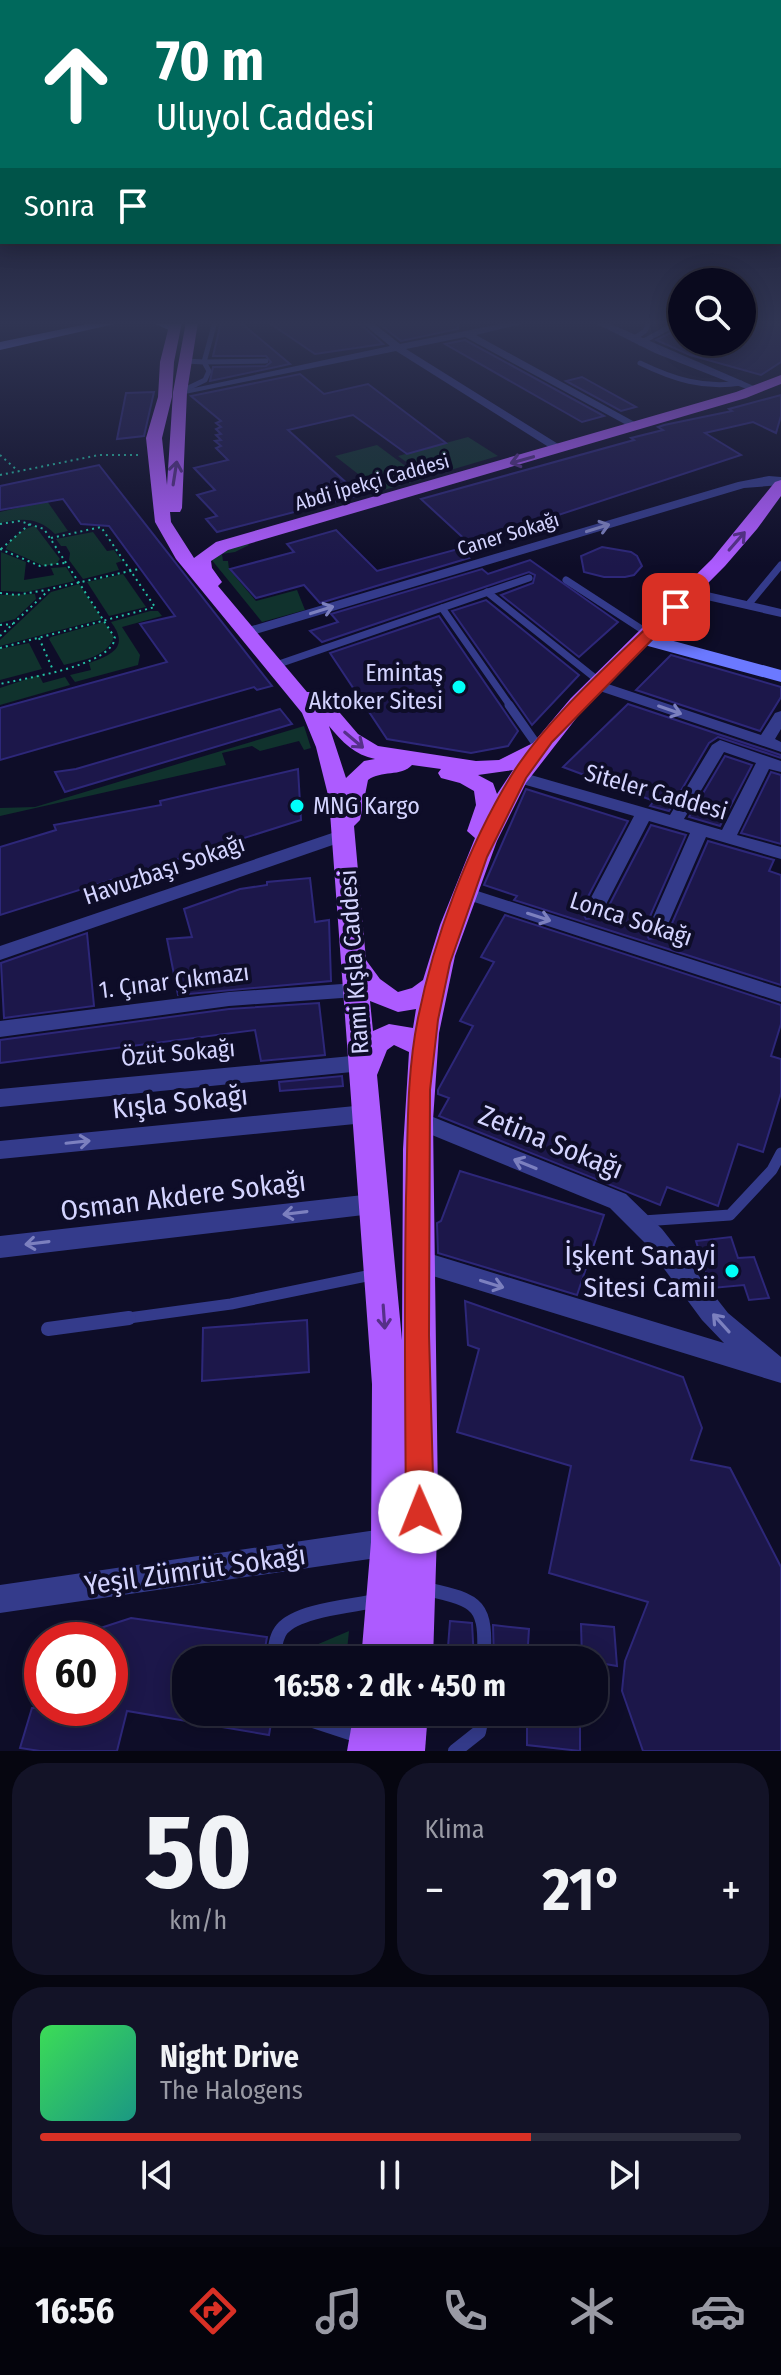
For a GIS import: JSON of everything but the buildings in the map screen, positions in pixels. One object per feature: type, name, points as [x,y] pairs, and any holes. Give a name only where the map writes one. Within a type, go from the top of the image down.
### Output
[{"type":"main road","name":"Rami Kışla Caddesi","points":[[168,404],[154,438],[161,514],[182,555],[277,666],[320,728],[335,775],[344,835],[389,1384],[390,1542],[411,1646]]},
{"type":"main road","name":"Rami Kışla Caddesi","points":[[172,404],[172,499],[181,532],[187,540],[204,545],[249,537]]},
{"type":"main road","name":"Abdi İpekçi Caddesi","points":[[249,537],[712,404]]},
{"type":"main road","points":[[478,857],[518,777],[542,742],[738,541],[781,483]]},
{"type":"main road","points":[[233,613],[229,600],[203,568],[202,559],[214,549],[249,537]]},
{"type":"main road","points":[[646,637],[781,676]]},
{"type":"main road","points":[[277,666],[313,694],[350,739],[372,752],[476,768],[504,766],[542,742]]},
{"type":"main road","points":[[344,835],[357,777],[365,770],[387,764],[425,768],[468,778],[485,788],[487,805],[479,831],[478,857]]},
{"type":"main road","name":"Rami Kışla Caddesi","points":[[385,1646],[402,1593],[418,1261],[418,1120],[423,1047],[435,985],[478,857]]},
{"type":"main road","points":[[354,975],[377,996],[393,1002],[415,998],[435,985]]},
{"type":"main road","points":[[362,1071],[376,1044],[389,1034],[406,1036],[423,1047]]},
{"type":"street","points":[[487,404],[559,449]]},
{"type":"street","points":[[595,404],[636,426]]},
{"type":"street","name":"Caner Sokağı","points":[[247,632],[742,485],[769,480],[781,483]]},
{"type":"street","points":[[690,592],[779,609]]},
{"type":"street","points":[[598,684],[773,745],[781,716]]},
{"type":"street","points":[[674,822],[720,745],[773,764],[727,838]]},
{"type":"street","name":"Siteler Caddesi","points":[[518,777],[781,853]]},
{"type":"street","points":[[593,911],[644,814]]},
{"type":"street","points":[[656,931],[700,830]]},
{"type":"street","name":"Havuzbaşı Sokağı","points":[[0,953],[172,891],[344,835]]},
{"type":"street","name":"Lonca Sokağı","points":[[465,893],[781,995]]},
{"type":"street","name":"1. Çınar Çıkmazı","points":[[0,1029],[229,999],[354,975]]},
{"type":"street","name":"Özüt Sokağı","points":[[0,1098],[362,1071]]},
{"type":"street","name":"Kışla Sokağı","points":[[0,1150],[365,1114]]},
{"type":"street","name":"Zetina Sokağı","points":[[418,1120],[618,1201],[643,1221],[702,1301],[731,1334],[781,1372]]},
{"type":"street","name":"Osman Akdere Sokağı","points":[[0,1247],[372,1204]]},
{"type":"street","points":[[418,1261],[781,1372]]},
{"type":"street","name":"Yeşil Zümrüt Sokağı","points":[[0,1599],[390,1542]]},
{"type":"lane","points":[[748,605],[781,565]]},
{"type":"lane","points":[[277,666],[529,578]]},
{"type":"lane","points":[[566,580],[646,637]]},
{"type":"lane","points":[[487,592],[598,684]]},
{"type":"lane","points":[[442,608],[542,742]]},
{"type":"lane","points":[[643,1221],[670,1216],[693,1220],[730,1215],[772,1170],[781,1153]]},
{"type":"lane","points":[[48,1329],[231,1304],[380,1273]]},
{"type":"lane","points":[[278,1646],[284,1626],[298,1619],[402,1593],[452,1594],[478,1611],[485,1620],[484,1646]]},
{"type":"lane","points":[[326,1726],[379,1738]]},
{"type":"lane","points":[[455,1751],[479,1732],[480,1726]]},
{"type":"path","points":[[0,475],[111,453],[144,456]]},
{"type":"path","points":[[0,455],[18,471]]},
{"type":"path","points":[[0,524],[20,521],[41,527],[107,620],[116,640],[109,652],[0,684]]},
{"type":"path","points":[[31,523],[0,549],[40,566],[65,563]]},
{"type":"path","points":[[0,648],[155,607],[101,527],[51,538]]},
{"type":"path","points":[[0,593],[22,595],[139,569]]},
{"type":"path","points":[[0,636],[50,589]]},
{"type":"path","points":[[0,625],[13,624]]},
{"type":"path","points":[[39,638],[53,670]]},
{"type":"green space","points":[[468,437],[498,456],[427,477],[398,456]]},
{"type":"green space","points":[[377,445],[423,479],[380,491],[335,456]]},
{"type":"green space","points":[[47,501],[68,531],[55,534],[42,524],[29,520],[0,523],[0,512]]},
{"type":"green space","points":[[35,526],[60,559],[56,564],[44,566],[6,549],[18,534]]},
{"type":"green space","points":[[93,532],[107,551],[114,550],[122,561],[116,563],[119,570],[83,579],[69,560],[70,553],[66,546],[61,546],[56,539]]},
{"type":"green space","points":[[247,541],[249,545],[222,554],[223,561],[228,561],[229,569],[256,601],[297,590],[305,610],[262,622],[211,559],[214,553]]},
{"type":"green space","points":[[1,552],[26,562],[24,580],[54,575],[51,568],[66,567],[75,581],[26,592],[1,591]]},
{"type":"green space","points":[[123,574],[146,607],[109,616],[87,582]]},
{"type":"green space","points":[[79,584],[102,619],[0,646],[0,640],[51,592]]},
{"type":"green space","points":[[35,594],[36,599],[15,619],[0,623],[0,595]]},
{"type":"green space","points":[[158,611],[162,616],[122,627],[140,655],[138,665],[75,682],[70,675],[91,670],[89,663],[116,649],[119,638],[111,622]]},
{"type":"green space","points":[[104,622],[114,637],[111,644],[94,657],[64,665],[49,639]]},
{"type":"green space","points":[[29,643],[42,669],[0,680],[0,649]]},
{"type":"green space","points":[[39,675],[43,683],[65,677],[70,685],[0,705],[0,688]]},
{"type":"green space","points":[[304,726],[311,748],[304,750],[299,741],[260,751],[252,746],[222,753],[226,765],[0,816],[0,808],[35,807]]},
{"type":"green space","points":[[349,1631],[347,1646],[316,1645]]},
{"type":"place","name":"Emintaş Aktoker Sitesi","points":[[459,687]]},
{"type":"place","name":"MNG Kargo","points":[[297,806]]},
{"type":"place","name":"İşkent Sanayi Sitesi Camii","points":[[732,1271]]},
{"type":"route","points":[[420,1512],[416,1335],[419,1090],[427,1020],[441,963],[478,857],[518,777],[547,738],[596,685],[676,607]]}]
